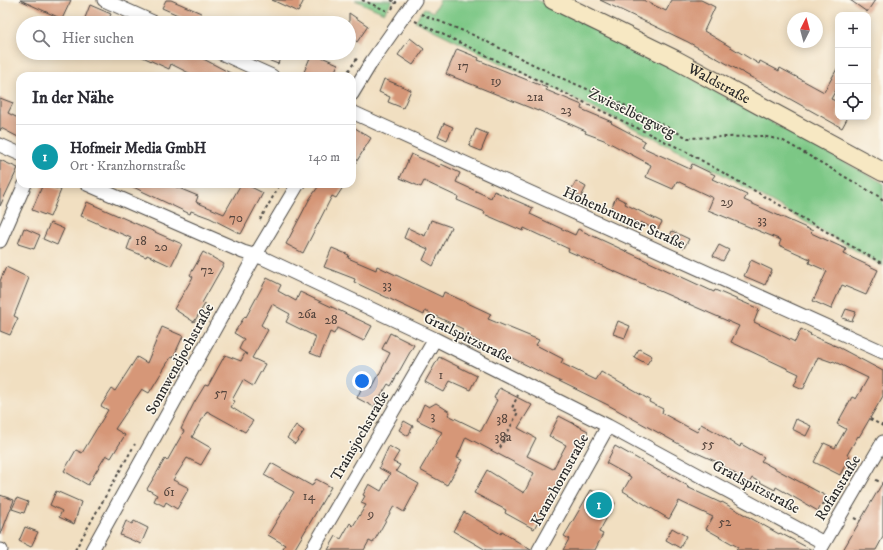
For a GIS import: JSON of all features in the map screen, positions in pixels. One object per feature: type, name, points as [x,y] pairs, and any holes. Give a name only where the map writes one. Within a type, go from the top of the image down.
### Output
[{"type":"street","points":[[104,0],[139,16]]},
{"type":"street","name":"Waldstraße","points":[[553,0],[674,59],[883,172]]},
{"type":"street","points":[[356,88],[409,9]]},
{"type":"street","points":[[237,60],[263,72]]},
{"type":"street","name":"Hohenbrunner Straße","points":[[356,114],[883,352]]},
{"type":"street","points":[[0,145],[16,152]]},
{"type":"street","points":[[0,241],[23,188]]},
{"type":"street","name":"Gratlspitzstraße","points":[[96,188],[255,256],[436,339],[608,426],[822,546]]},
{"type":"street","name":"Sonnwendjochstraße","points":[[92,550],[255,256],[296,188]]},
{"type":"street","name":"Trainsjochstraße","points":[[312,550],[436,339]]},
{"type":"street","name":"Kranzhornstraße","points":[[540,550],[608,426]]},
{"type":"street","name":"Rofanstraße","points":[[822,546],[883,442]]},
{"type":"path","name":"Zwieselbergweg","points":[[362,0],[409,9],[421,22],[685,151],[883,264]]},
{"type":"path","points":[[391,0],[409,9],[471,34],[559,78],[622,104],[688,138],[762,136],[782,140],[878,196],[883,201]]},
{"type":"path","points":[[500,448],[518,412],[512,408],[525,384]]},
{"type":"path","points":[[870,419],[883,426]]},
{"type":"path","points":[[822,503],[832,508]]},
{"type":"green space","points":[[355,0],[393,0],[384,13]]},
{"type":"green space","points":[[440,0],[537,0],[671,67],[883,183],[883,266],[685,153],[415,21],[424,8],[433,12]]},
{"type":"building","points":[[20,0],[71,0],[63,16],[55,16]]},
{"type":"building","points":[[166,0],[171,0],[201,13],[200,16],[180,16],[162,8]]},
{"type":"building","points":[[272,0],[304,0],[298,12]]},
{"type":"building","points":[[600,0],[643,0],[666,11],[672,0],[701,0],[715,7],[704,31],[759,64],[760,61],[779,71],[780,68],[824,92],[835,72],[835,92],[831,99],[835,101],[835,120],[846,120],[842,128],[688,42]]},
{"type":"building","points":[[850,0],[875,0],[867,12]]},
{"type":"building","points":[[90,5],[111,14],[110,16],[86,16]]},
{"type":"building","points":[[356,18],[368,26],[357,42],[356,41]]},
{"type":"building","points":[[410,38],[424,49],[413,65],[398,55]]},
{"type":"building","points":[[457,49],[479,58],[478,60],[547,88],[546,90],[582,105],[581,109],[612,122],[611,123],[645,141],[642,147],[690,169],[692,164],[715,175],[712,179],[747,195],[744,200],[813,231],[811,233],[846,249],[844,254],[878,270],[866,295],[842,285],[831,309],[813,301],[827,271],[809,263],[810,259],[779,245],[781,240],[708,210],[713,198],[677,181],[673,189],[646,177],[651,165],[604,140],[585,133],[586,131],[538,110],[446,74]]},
{"type":"building","points":[[149,60],[205,60],[228,72],[187,72],[171,64],[169,69]]},
{"type":"building","points":[[268,60],[279,60],[278,64]]},
{"type":"building","points":[[309,60],[329,60],[338,64],[335,72],[304,72]]},
{"type":"building","points":[[384,79],[411,90],[403,108],[388,102],[390,97],[379,92]]},
{"type":"building","points":[[0,98],[13,103],[8,113],[16,117],[16,136],[1,128],[0,131]]},
{"type":"building","points":[[444,123],[453,127],[447,140],[438,136]]},
{"type":"building","points":[[356,129],[371,138],[356,162]]},
{"type":"building","points":[[476,129],[488,134],[481,151],[469,146]]},
{"type":"building","points":[[411,154],[440,167],[441,164],[460,173],[456,182],[491,198],[494,191],[533,208],[530,214],[575,235],[578,229],[714,292],[715,290],[759,309],[754,322],[795,342],[801,329],[811,334],[810,335],[838,347],[883,371],[883,396],[847,455],[850,456],[840,475],[814,462],[824,443],[835,448],[846,429],[837,424],[852,397],[856,399],[868,378],[833,361],[832,362],[818,357],[803,389],[794,385],[799,374],[731,342],[739,326],[568,251],[569,249],[524,228],[523,231],[484,214],[485,212],[457,200],[458,197],[424,181],[421,187],[400,178]]},
{"type":"building","points":[[0,160],[16,167],[16,172],[0,206]]},
{"type":"building","points":[[576,181],[586,187],[581,197],[570,192]]},
{"type":"building","points":[[41,188],[55,188],[61,190],[50,217],[32,210]]},
{"type":"building","points":[[135,188],[179,188],[198,196],[196,202],[224,214],[239,188],[253,188],[263,193],[241,234],[210,218],[191,211],[190,214]]},
{"type":"building","points":[[317,188],[342,188],[336,198],[332,196],[303,253],[286,244],[309,200]]},
{"type":"building","points":[[616,197],[626,202],[625,204],[662,222],[657,231],[641,222],[640,224],[610,211]]},
{"type":"building","points":[[87,202],[182,244],[171,266],[147,255],[146,257],[127,249],[131,238],[81,216]]},
{"type":"building","points":[[431,220],[451,227],[433,266],[423,260],[428,249],[404,238],[408,228],[425,236]]},
{"type":"building","points":[[50,223],[64,229],[57,245],[43,239]]},
{"type":"building","points":[[24,228],[40,235],[34,249],[18,244]]},
{"type":"building","points":[[672,231],[689,239],[684,248],[668,241]]},
{"type":"building","points":[[719,245],[729,250],[723,261],[713,256]]},
{"type":"building","points":[[332,248],[349,255],[348,258],[376,270],[377,266],[442,297],[444,292],[491,314],[488,319],[539,340],[536,345],[563,359],[561,363],[596,380],[601,372],[650,400],[649,402],[663,409],[662,413],[697,432],[701,424],[740,447],[741,444],[764,457],[761,461],[826,496],[818,511],[776,487],[775,490],[752,478],[748,485],[735,478],[737,475],[715,461],[688,449],[608,405],[461,333],[463,329],[425,311],[424,315],[354,282],[355,279],[324,267]]},
{"type":"building","points":[[203,252],[224,264],[202,303],[205,304],[194,322],[174,309],[193,277],[190,275]]},
{"type":"building","points":[[751,260],[772,270],[765,285],[744,276]]},
{"type":"building","points":[[6,267],[29,278],[14,316],[18,318],[10,335],[0,331],[0,281]]},
{"type":"building","points":[[267,278],[281,285],[278,291],[296,301],[300,292],[372,326],[364,341],[337,328],[334,334],[330,332],[320,357],[310,353],[316,337],[286,322],[290,314],[272,304],[261,325],[268,330],[252,358],[265,364],[253,386],[243,380],[232,400],[235,401],[231,407],[253,421],[245,432],[207,411],[192,437],[211,448],[201,465],[187,458],[173,480],[189,488],[177,509],[166,502],[164,506],[154,501],[157,495],[147,489],[165,459],[167,461],[184,431],[181,429],[205,385],[208,386],[225,355],[241,361],[245,353],[239,349],[244,339],[234,333],[245,316],[246,317]]},
{"type":"building","points":[[846,309],[856,312],[852,321],[842,318]]},
{"type":"building","points":[[618,321],[630,326],[625,338],[613,334]]},
{"type":"building","points":[[162,327],[183,336],[173,358],[171,357],[149,393],[142,389],[115,429],[125,435],[111,458],[106,455],[88,485],[64,471],[76,450],[82,453],[108,410],[101,406],[112,389],[115,391],[137,357],[147,363]]},
{"type":"building","points":[[390,333],[414,345],[391,386],[388,384],[374,407],[357,398],[364,383],[372,388],[390,353],[382,349]]},
{"type":"building","points":[[639,349],[652,356],[647,364],[634,357]]},
{"type":"building","points":[[439,357],[477,376],[470,390],[450,381],[444,392],[425,382]]},
{"type":"building","points":[[499,388],[532,405],[518,428],[536,438],[527,456],[553,469],[566,445],[549,436],[559,416],[588,431],[578,451],[576,450],[562,474],[534,529],[505,513],[506,510],[474,493],[487,470],[524,493],[534,473],[466,437],[457,458],[462,460],[447,485],[420,470],[442,432],[417,420],[424,404],[429,407],[436,403],[450,412],[448,415],[481,431],[497,400],[494,398]]},
{"type":"building","points":[[796,419],[811,426],[806,436],[792,429]]},
{"type":"building","points":[[404,421],[413,426],[408,436],[399,430]]},
{"type":"building","points":[[296,425],[304,431],[295,444],[287,438]]},
{"type":"building","points":[[389,446],[399,452],[393,462],[400,465],[396,471],[419,484],[404,512],[394,506],[373,543],[369,541],[364,550],[328,550],[336,536],[341,539],[350,523],[353,526],[366,505],[361,503],[365,496],[363,495],[369,484],[381,491],[390,474],[379,468]]},
{"type":"building","points":[[615,446],[668,476],[669,475],[688,486],[687,487],[721,503],[722,502],[779,534],[780,533],[812,550],[736,550],[738,547],[706,529],[713,517],[679,501],[669,519],[623,491],[631,477],[606,463]]},
{"type":"building","points":[[271,463],[312,486],[316,479],[331,487],[294,550],[282,550],[285,545],[268,535],[294,492],[264,475]]},
{"type":"building","points":[[883,482],[883,537],[876,550],[843,550]]},
{"type":"building","points":[[591,490],[615,503],[599,532],[603,534],[595,550],[563,550],[569,539],[564,536]]},
{"type":"building","points":[[56,491],[81,502],[74,524],[59,517],[62,511],[50,505]]},
{"type":"building","points":[[0,495],[14,500],[1,534],[0,534]]},
{"type":"building","points":[[17,498],[28,502],[24,513],[12,509]]},
{"type":"building","points":[[464,512],[501,534],[502,532],[531,550],[486,550],[453,531]]},
{"type":"building","points":[[126,521],[132,524],[134,521],[148,528],[141,544],[120,535]]},
{"type":"building","points":[[25,527],[38,532],[31,547],[19,541]]},
{"type":"building","points":[[672,528],[686,536],[680,548],[666,540]]},
{"type":"place","name":"Hofmeir Media GmbH","points":[[599,505]]}]
